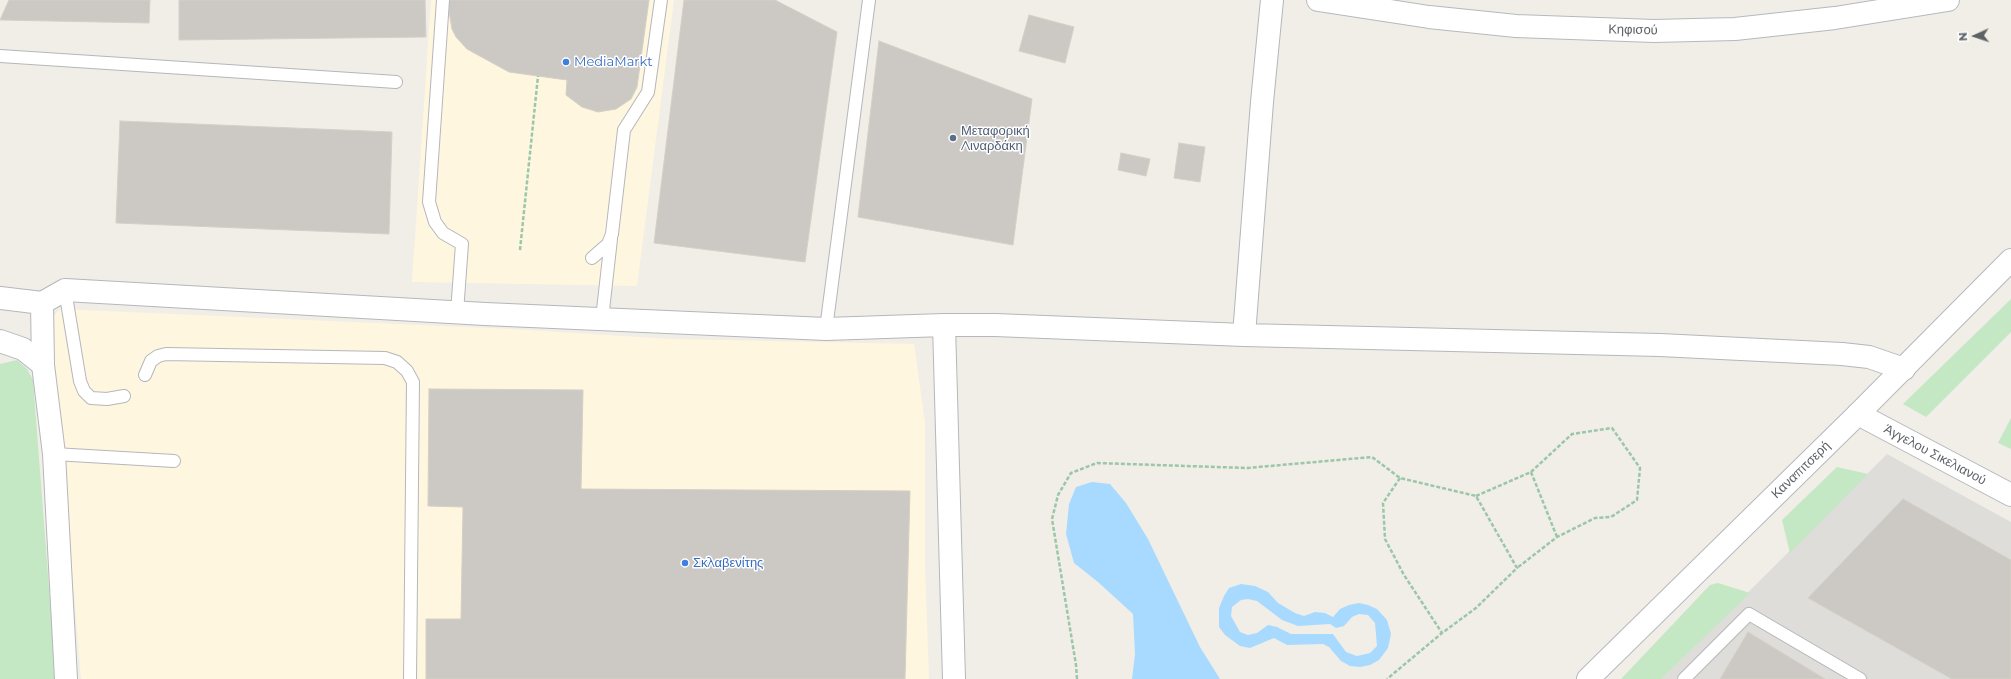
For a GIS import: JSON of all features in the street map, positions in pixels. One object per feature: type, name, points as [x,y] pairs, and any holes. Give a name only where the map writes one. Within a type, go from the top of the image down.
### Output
[{"type":"street","points":[[1244,335],[1262,102],[1272,0]]},
{"type":"street","name":"Κηφισού","points":[[1318,0],[1429,17],[1516,26],[1654,31],[1735,29],[1835,18],[1948,0]]},
{"type":"street","name":"Καναπιτσερή","points":[[1588,679],[1904,369],[2011,260]]},
{"type":"street","points":[[0,298],[42,303],[65,290],[457,312],[826,329],[944,325],[1026,326],[1244,335],[1660,345],[1842,354],[1869,357],[1904,369]]},
{"type":"street","points":[[42,303],[43,365],[54,454],[66,679]]},
{"type":"street","points":[[944,325],[954,679]]},
{"type":"street","points":[[0,341],[23,349],[43,365]]},
{"type":"street","name":"Άγγελου Σικελιανού","points":[[1858,414],[2011,495]]},
{"type":"lane","points":[[443,0],[429,202],[435,222],[443,233],[462,244],[457,312]]},
{"type":"lane","points":[[602,319],[624,130],[648,92],[661,0]]},
{"type":"lane","points":[[826,329],[869,0]]},
{"type":"lane","points":[[0,56],[396,82]]},
{"type":"lane","points":[[592,258],[608,244],[612,234]]},
{"type":"lane","points":[[65,290],[80,381],[84,391],[92,398],[107,399],[124,396]]},
{"type":"lane","points":[[145,375],[151,361],[158,356],[166,354],[385,358],[397,362],[407,371],[413,382],[410,679]]},
{"type":"lane","points":[[54,454],[174,461]]},
{"type":"lane","points":[[1684,679],[1749,614],[1860,679]]},
{"type":"path","points":[[520,250],[538,76]]},
{"type":"path","points":[[1077,679],[1052,519],[1058,495],[1071,473],[1097,464],[1247,468],[1372,457],[1400,478],[1476,496],[1531,472],[1572,434],[1612,428],[1640,468],[1636,500],[1611,517],[1595,518],[1557,537],[1517,568],[1476,608],[1442,633],[1387,679]]},
{"type":"path","points":[[1531,472],[1557,537]]},
{"type":"path","points":[[1400,478],[1383,503],[1385,539],[1404,575],[1442,633]]},
{"type":"path","points":[[1476,496],[1517,568]]},
{"type":"shaded area","points":[[431,0],[674,0],[637,286],[412,282]]},
{"type":"shaded area","points":[[60,309],[511,329],[671,339],[914,344],[925,423],[925,565],[929,679],[81,679],[52,326],[53,317]]},
{"type":"shaded area","points":[[1887,454],[2011,522],[2011,679],[1661,679]]},
{"type":"green space","points":[[2011,299],[2011,332],[1926,417],[1903,404]]},
{"type":"green space","points":[[17,360],[27,369],[33,380],[56,679],[0,679],[0,364]]},
{"type":"green space","points":[[2011,418],[2011,449],[1998,443]]},
{"type":"green space","points":[[1837,467],[1868,474],[1790,553],[1782,520]]},
{"type":"green space","points":[[1718,583],[1750,593],[1661,679],[1621,679],[1710,585]]},
{"type":"water","points":[[1092,482],[1110,484],[1126,503],[1148,539],[1200,647],[1220,679],[1132,679],[1135,654],[1133,614],[1098,582],[1074,563],[1066,534],[1069,504],[1076,487]]},
{"type":"water","points":[[1241,584],[1255,586],[1268,592],[1278,603],[1295,613],[1304,616],[1315,612],[1325,613],[1333,617],[1340,609],[1349,605],[1359,603],[1368,605],[1377,609],[1387,620],[1391,634],[1388,648],[1379,660],[1370,665],[1360,667],[1350,666],[1341,661],[1329,647],[1323,644],[1287,645],[1274,638],[1250,648],[1240,646],[1225,635],[1219,627],[1219,608],[1229,588]],"holes":[[[1248,599],[1257,601],[1282,620],[1298,626],[1330,624],[1336,628],[1344,626],[1352,617],[1359,614],[1368,615],[1375,623],[1377,646],[1370,653],[1357,656],[1346,652],[1333,634],[1291,634],[1277,627],[1268,625],[1257,633],[1248,635],[1240,632],[1231,616],[1232,607],[1241,600]]]},
{"type":"building","points":[[9,0],[150,0],[149,23],[0,20]]},
{"type":"building","points":[[179,0],[425,0],[426,37],[179,40]]},
{"type":"building","name":"MediaMarkt","points":[[450,0],[649,0],[637,87],[631,99],[616,109],[598,112],[582,107],[566,95],[567,80],[509,72],[467,49],[456,37],[452,29],[449,11]]},
{"type":"building","points":[[684,0],[775,0],[837,32],[805,262],[654,243]]},
{"type":"building","points":[[1029,15],[1074,27],[1065,63],[1019,51]]},
{"type":"building","points":[[879,41],[1032,99],[1013,245],[858,217]]},
{"type":"building","points":[[120,121],[392,132],[389,234],[116,223]]},
{"type":"building","points":[[1179,143],[1205,147],[1200,182],[1174,178]]},
{"type":"building","points":[[1121,153],[1150,159],[1146,176],[1118,170]]},
{"type":"building","name":"Σκλαβενίτης","points":[[429,389],[583,390],[581,489],[910,491],[905,679],[426,679],[426,619],[461,619],[463,507],[428,506]]},
{"type":"building","points":[[1903,499],[2011,560],[2011,679],[1952,679],[1808,598]]},
{"type":"building","points":[[1748,632],[1825,679],[1720,679]]},
{"type":"place","name":"MediaMarkt","points":[[566,62]]},
{"type":"place","name":"Μεταφορική Λιναρδάκη","points":[[953,138]]},
{"type":"place","name":"Σκλαβενίτης","points":[[685,563]]}]
